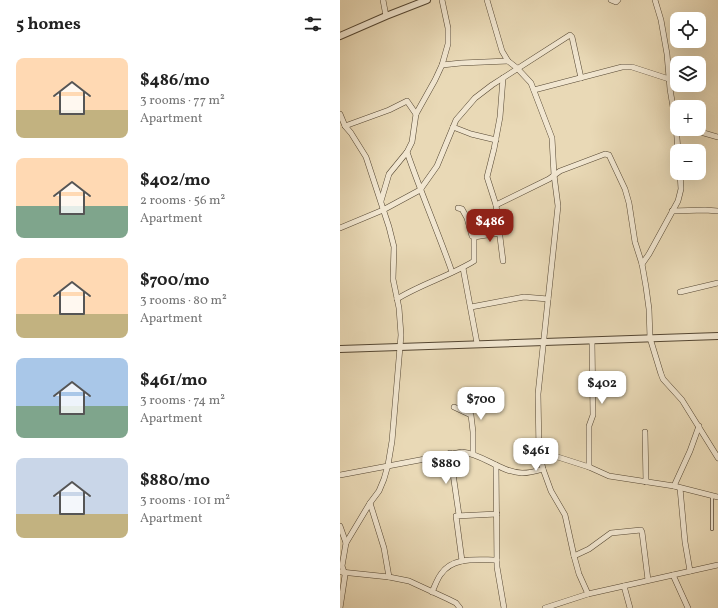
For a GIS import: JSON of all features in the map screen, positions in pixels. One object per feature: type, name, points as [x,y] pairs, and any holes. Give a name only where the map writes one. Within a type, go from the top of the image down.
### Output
[{"type":"street","points":[[383,0],[386,16]]},
{"type":"street","points":[[340,36],[427,0]]},
{"type":"street","points":[[381,201],[390,174],[407,152],[412,142],[416,114],[442,65],[448,44],[448,28],[442,0]]},
{"type":"street","points":[[487,0],[502,50],[508,61],[531,83],[552,138],[554,175],[558,206],[538,394],[539,451],[551,491],[565,515],[574,556],[588,594]]},
{"type":"street","points":[[611,0],[616,2],[618,0]]},
{"type":"street","points":[[655,0],[661,20],[667,54],[672,100]]},
{"type":"street","points":[[340,228],[382,210],[420,190],[437,166],[456,120],[475,98],[482,91],[570,35],[572,37],[581,78]]},
{"type":"street","points":[[442,65],[508,61]]},
{"type":"street","points":[[534,90],[627,66],[669,79]]},
{"type":"street","points":[[503,78],[500,117],[487,178],[496,205],[503,262]]},
{"type":"street","points":[[345,126],[389,110],[407,101],[416,114]]},
{"type":"street","points":[[340,114],[345,126],[366,157],[381,201],[382,210],[389,227],[393,245],[392,278],[401,322],[392,441],[388,465],[382,485],[346,543],[341,572],[345,577],[340,608]]},
{"type":"street","points":[[453,127],[471,134],[496,140]]},
{"type":"street","points":[[706,134],[718,137]]},
{"type":"street","points":[[407,152],[452,272]]},
{"type":"street","points":[[496,205],[549,179],[560,171],[605,154],[609,155],[625,189],[630,209],[638,253],[642,264],[649,308],[650,338],[663,379],[682,400],[718,458]]},
{"type":"street","points":[[642,264],[678,201],[681,189],[680,180]]},
{"type":"street","points":[[397,299],[410,291],[463,268],[475,259],[474,237],[472,236],[467,218],[462,209],[458,208]]},
{"type":"street","points":[[672,211],[718,211]]},
{"type":"street","points":[[474,237],[500,233]]},
{"type":"street","points":[[463,268],[477,343]]},
{"type":"street","points":[[680,292],[718,283]]},
{"type":"street","points":[[471,308],[524,296],[548,299]]},
{"type":"street","points":[[340,349],[438,346],[477,343],[592,341],[718,336]]},
{"type":"street","points":[[589,467],[589,423],[593,415],[592,341]]},
{"type":"street","points":[[454,407],[471,415],[473,454]]},
{"type":"street","points":[[690,571],[677,487],[698,426]]},
{"type":"street","points":[[645,432],[646,482]]},
{"type":"street","points":[[539,451],[589,467],[609,476],[677,487],[718,497]]},
{"type":"street","points":[[340,475],[388,465],[428,459],[450,453],[462,452],[473,454],[510,471],[519,473],[544,469]]},
{"type":"street","points":[[450,453],[459,515],[456,516],[462,561]]},
{"type":"street","points":[[496,465],[497,560],[504,608]]},
{"type":"street","points":[[370,503],[384,548],[389,577]]},
{"type":"street","points":[[459,515],[477,516],[497,514]]},
{"type":"street","points":[[340,526],[346,543]]},
{"type":"street","points":[[574,556],[589,549],[614,532],[640,530],[642,532],[648,580]]},
{"type":"street","points":[[432,592],[440,575],[448,566],[462,561],[497,560]]},
{"type":"street","points":[[545,608],[588,594],[718,565]]},
{"type":"street","points":[[341,572],[389,577],[409,581],[452,601],[460,608]]},
{"type":"street","points":[[673,574],[688,608]]},
{"type":"street","points":[[624,586],[630,608]]},
{"type":"lane","points":[[712,496],[712,529]]}]
